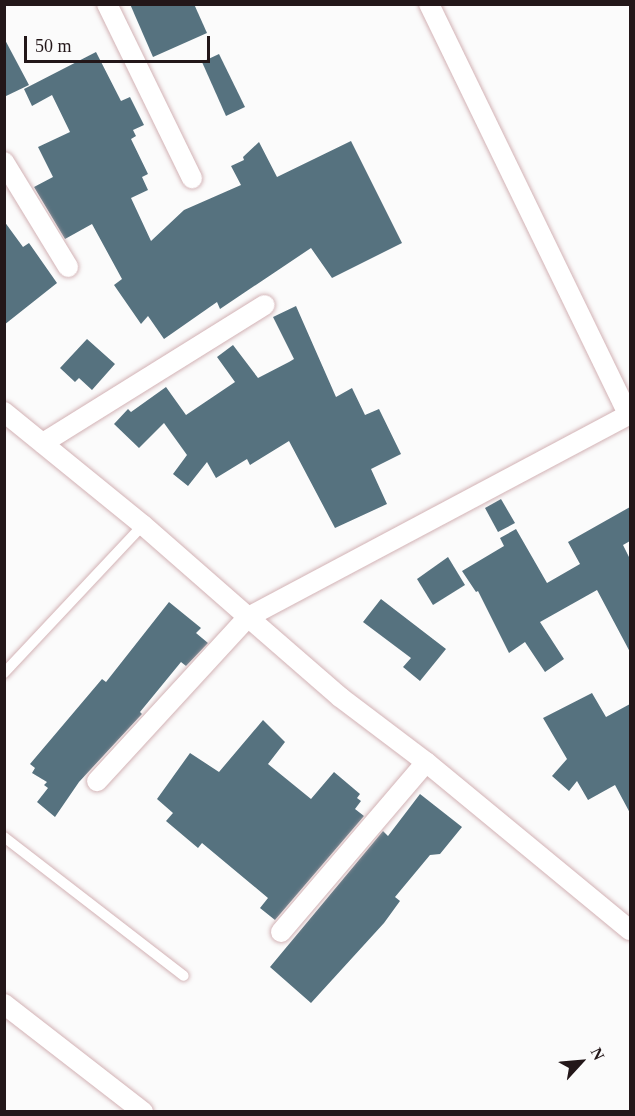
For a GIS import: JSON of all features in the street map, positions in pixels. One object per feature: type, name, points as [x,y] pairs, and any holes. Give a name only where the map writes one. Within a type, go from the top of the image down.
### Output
[{"type":"street","points":[[107,4],[192,178]]},
{"type":"street","points":[[97,781],[248,617],[630,415],[429,4]]},
{"type":"street","points":[[4,162],[68,267]]},
{"type":"street","points":[[43,443],[265,305]]},
{"type":"street","points":[[4,412],[143,525],[340,697],[426,762],[630,930]]},
{"type":"street","points":[[281,932],[426,762]]},
{"type":"street","points":[[4,1004],[143,1112]]},
{"type":"lane","points":[[4,673],[143,525]]},
{"type":"lane","points":[[4,837],[184,976]]},
{"type":"building","points":[[130,4],[194,4],[207,33],[153,57]]},
{"type":"building","points":[[4,38],[29,85],[4,97]]},
{"type":"building","points":[[96,52],[121,101],[130,97],[144,125],[133,130],[136,136],[131,139],[148,174],[142,177],[148,190],[131,198],[151,241],[184,210],[241,185],[231,166],[244,160],[243,157],[259,142],[277,177],[351,141],[402,243],[332,278],[311,248],[220,309],[217,302],[164,339],[148,316],[141,324],[114,285],[122,279],[92,224],[65,239],[34,187],[53,177],[38,147],[70,132],[52,95],[32,106],[24,89]]},
{"type":"building","points":[[219,54],[245,107],[226,116],[202,62]]},
{"type":"building","points":[[4,221],[23,247],[29,243],[57,283],[4,325]]},
{"type":"building","points":[[296,306],[336,397],[352,388],[365,415],[379,409],[401,454],[371,469],[387,504],[335,528],[289,441],[250,465],[247,459],[216,478],[207,462],[188,486],[173,474],[187,455],[164,423],[139,448],[114,424],[128,409],[131,412],[166,387],[186,415],[235,382],[217,357],[233,345],[258,378],[294,359],[273,317]]},
{"type":"building","points":[[87,339],[115,364],[92,390],[79,378],[75,382],[60,368]]},
{"type":"building","points":[[501,499],[515,523],[498,532],[485,508]]},
{"type":"building","points":[[630,507],[630,541],[623,545],[630,559],[630,652],[597,590],[540,622],[564,659],[545,672],[525,642],[509,653],[478,591],[476,592],[462,571],[504,546],[500,538],[516,529],[547,583],[580,564],[568,542]]},
{"type":"building","points":[[448,557],[465,585],[433,605],[417,579]]},
{"type":"building","points":[[381,599],[446,649],[420,681],[403,667],[411,658],[363,622]]},
{"type":"building","points":[[169,602],[201,628],[196,633],[208,643],[186,666],[181,662],[140,712],[142,714],[79,782],[55,817],[37,802],[48,788],[44,785],[47,782],[32,773],[35,768],[30,764],[102,679],[106,682]]},
{"type":"building","points":[[592,693],[606,717],[630,704],[630,813],[615,785],[588,800],[577,781],[569,791],[552,776],[567,759],[543,718]]},
{"type":"building","points":[[263,720],[285,742],[268,764],[311,799],[334,772],[360,794],[357,798],[361,801],[355,809],[364,816],[275,920],[260,908],[268,898],[202,843],[198,848],[166,821],[173,813],[157,799],[190,753],[219,772]]},
{"type":"building","points":[[420,794],[462,827],[440,854],[430,855],[395,897],[400,901],[384,923],[311,1003],[270,967],[383,831],[388,836]]}]
